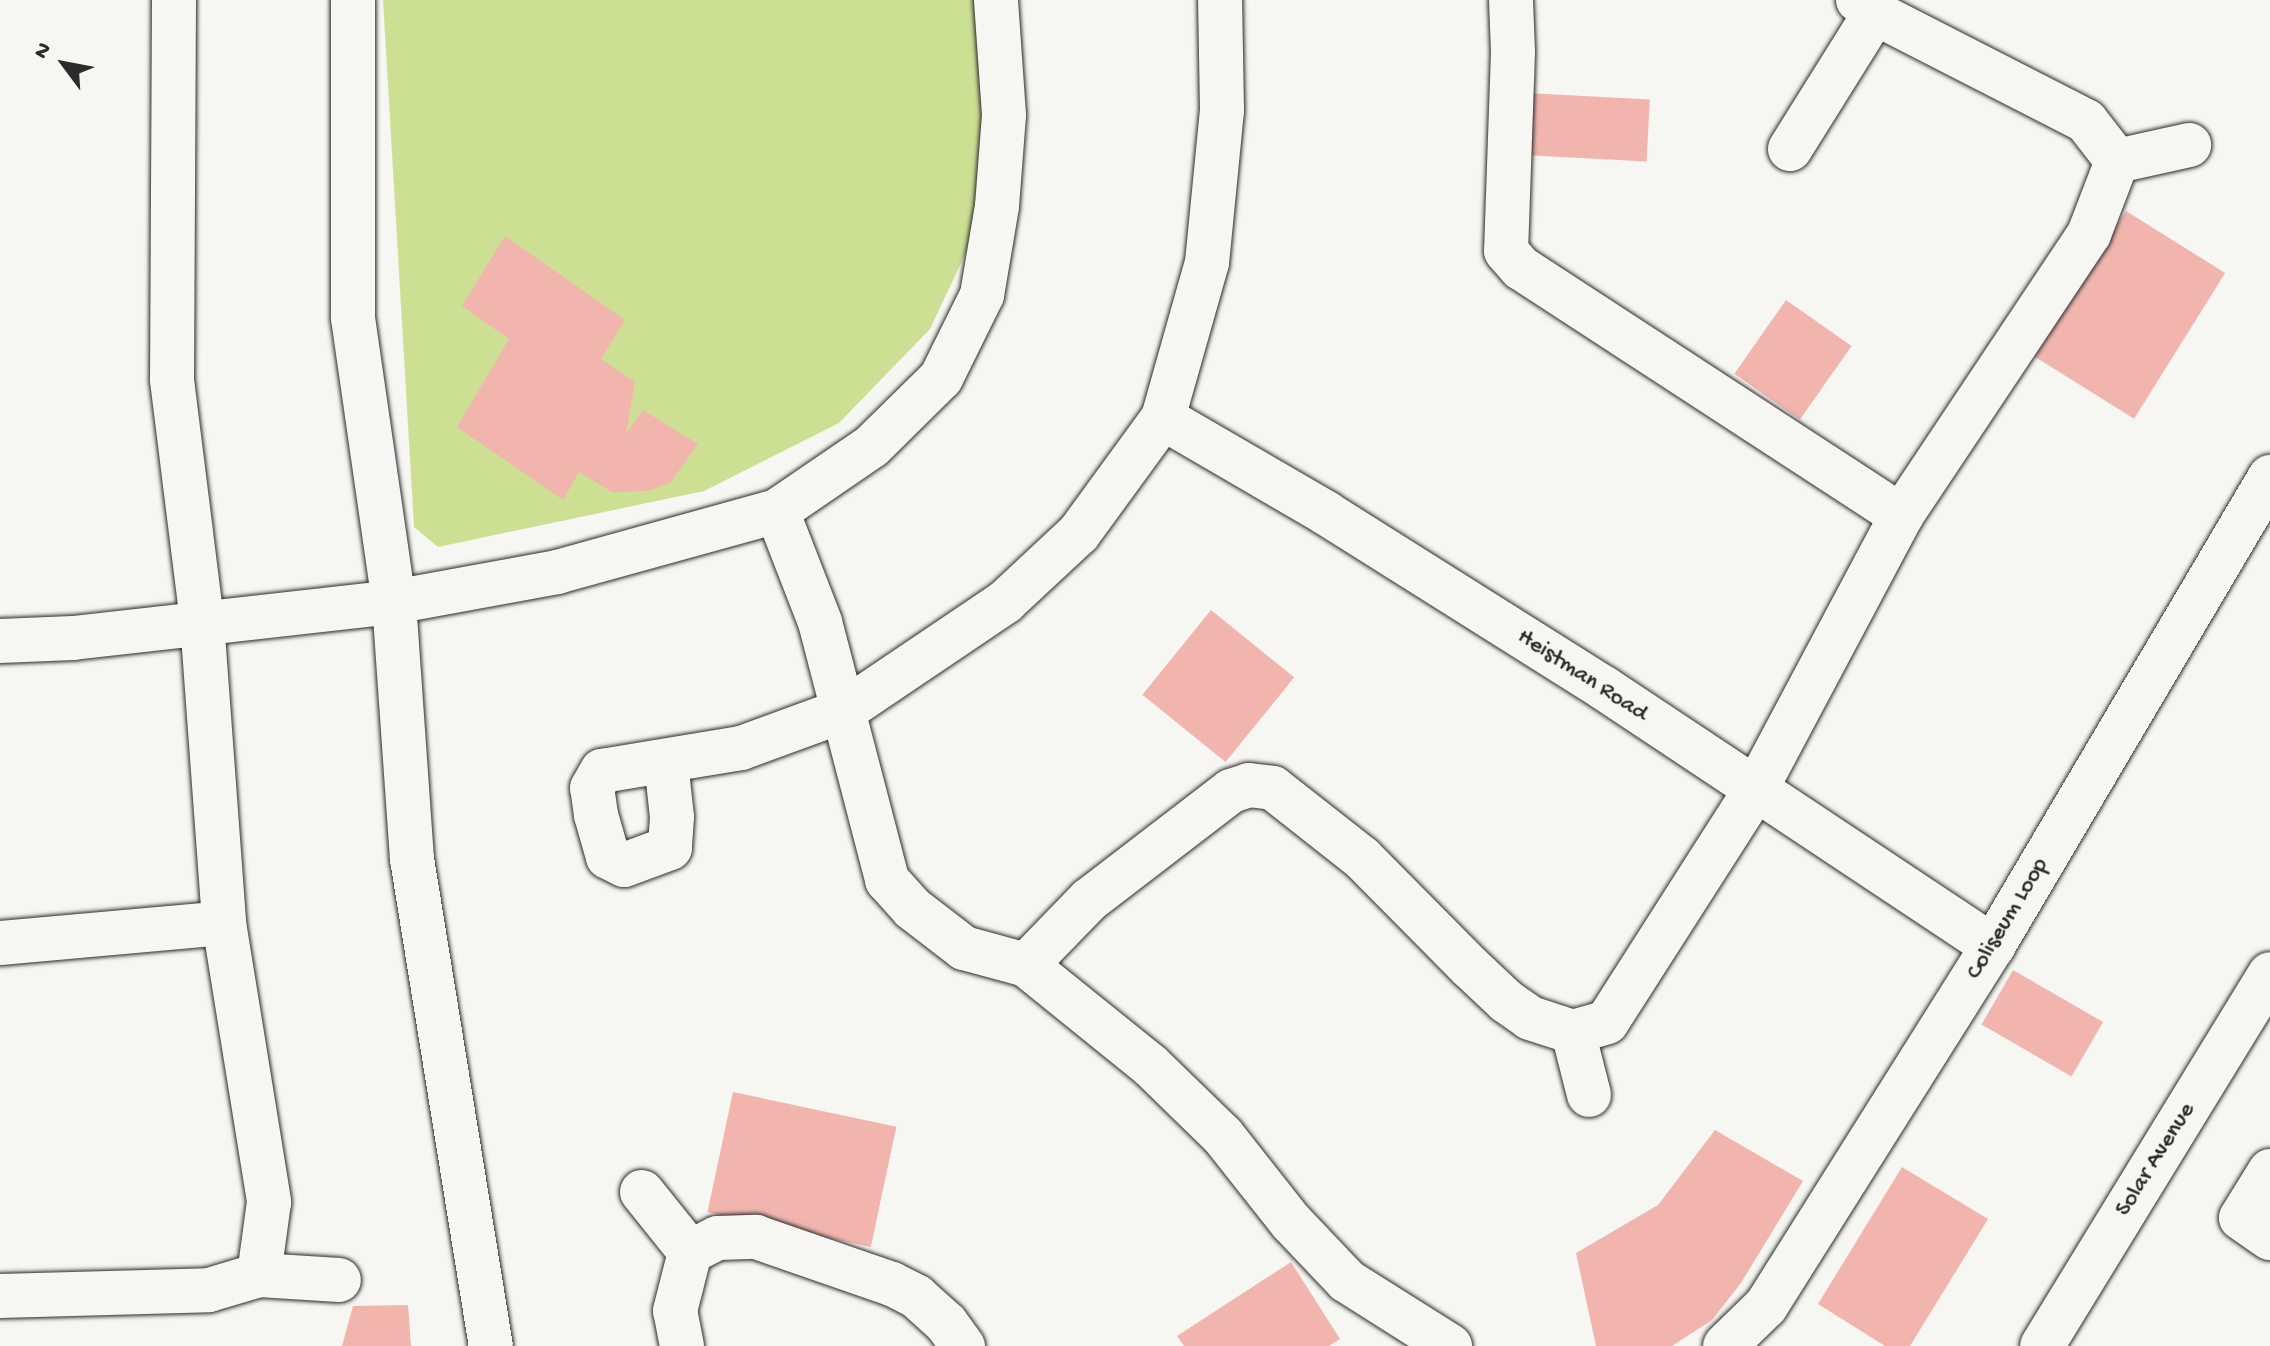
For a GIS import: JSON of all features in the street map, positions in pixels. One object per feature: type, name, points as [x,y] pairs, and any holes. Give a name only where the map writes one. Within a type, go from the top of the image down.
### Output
[{"type":"street","points":[[174,0],[172,380],[202,621],[224,923],[269,1202],[259,1275]]},
{"type":"street","points":[[353,0],[353,318],[394,602],[412,859],[491,1346]]},
{"type":"street","points":[[0,641],[73,638],[202,621],[394,602],[557,572],[777,511],[872,446],[941,378],[982,295],[997,206],[1004,115],[996,0]]},
{"type":"street","points":[[666,762],[741,748],[845,710],[1005,602],[1079,533],[1163,418],[1207,263],[1222,111],[1220,0]]},
{"type":"street","points":[[1511,0],[1513,52],[1506,251],[1521,268],[1901,516]]},
{"type":"street","points":[[1790,149],[1866,7],[2086,121],[2117,161]]},
{"type":"street","points":[[2117,161],[2189,145]]},
{"type":"street","points":[[1026,965],[1089,900],[1231,791],[1249,785],[1273,788],[1362,858],[1506,1001],[1530,1018],[1573,1032],[1607,1022],[1755,791],[1901,516],[2089,234],[2117,161]]},
{"type":"street","name":"Heistman Road","points":[[1163,418],[1418,571],[1604,688],[1993,946]]},
{"type":"street","name":"Coliseum Loop","points":[[1725,1346],[1766,1306],[1993,946],[2270,477]]},
{"type":"street","points":[[777,511],[820,622],[887,880],[912,908],[964,948],[1026,965],[1150,1065],[1223,1136],[1291,1222],[1347,1281],[1450,1346]]},
{"type":"street","points":[[0,943],[224,923]]},
{"type":"street","name":"Solar Avenue","points":[[2042,1346],[2270,974]]},
{"type":"street","points":[[1573,1032],[1589,1095]]},
{"type":"street","points":[[2270,1171],[2241,1218],[2270,1238]]},
{"type":"street","points":[[642,1192],[690,1252]]},
{"type":"street","points":[[682,1346],[675,1311],[690,1252],[718,1238],[756,1237],[892,1284],[917,1297],[946,1323],[963,1346]]},
{"type":"street","points":[[0,1296],[209,1290],[259,1275],[339,1280]]},
{"type":"green space","points":[[383,0],[985,0],[991,96],[970,244],[930,329],[839,423],[704,491],[438,547],[414,527]]},
{"type":"building","points":[[1526,93],[1650,99],[1647,161],[1523,155]]},
{"type":"building","points":[[2126,211],[2225,273],[2134,419],[2035,357]]},
{"type":"building","points":[[505,236],[625,320],[601,359],[635,382],[626,434],[643,410],[698,444],[670,483],[647,491],[612,492],[579,472],[563,500],[457,427],[509,339],[462,306]]},
{"type":"building","points":[[1786,300],[1852,346],[1800,420],[1734,374]]},
{"type":"building","points":[[1211,610],[1294,677],[1226,762],[1142,695]]},
{"type":"building","points":[[2013,970],[2103,1022],[2072,1077],[1982,1025]]},
{"type":"building","points":[[733,1092],[896,1127],[871,1247],[707,1212]]},
{"type":"building","points":[[1715,1130],[1803,1181],[1741,1283],[1712,1320],[1672,1346],[1596,1346],[1576,1253],[1658,1205]]},
{"type":"building","points":[[1902,1167],[1988,1219],[1910,1346],[1885,1346],[1818,1304]]},
{"type":"building","points":[[1291,1262],[1340,1339],[1329,1346],[1184,1346],[1177,1336]]},
{"type":"building","points":[[408,1305],[411,1346],[342,1346],[353,1306]]}]
